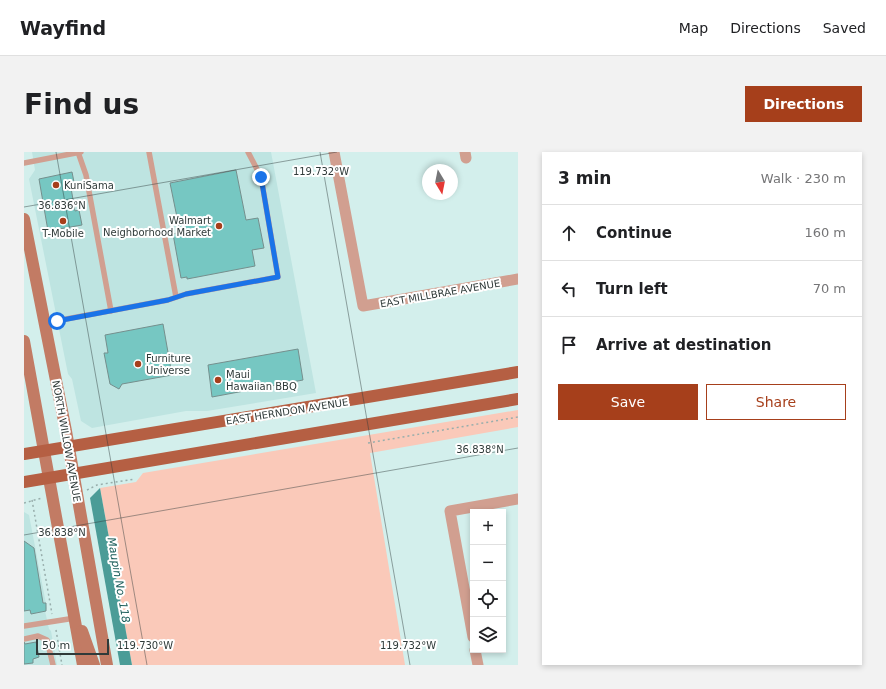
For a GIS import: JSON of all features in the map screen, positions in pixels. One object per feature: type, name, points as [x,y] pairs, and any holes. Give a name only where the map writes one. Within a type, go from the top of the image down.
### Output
[{"type":"main road","name":"NORTH WILLOW AVENUE","points":[[24,218],[45,323],[63,447],[73,474],[107,665]]},
{"type":"main road","points":[[24,341],[83,665]]},
{"type":"main road","name":"EAST HERNDON AVENUE","points":[[24,454],[518,372]]},
{"type":"main road","points":[[24,482],[518,399]]},
{"type":"main road","points":[[75,618],[86,638],[94,665]]},
{"type":"street","name":"EAST MILLBRAE AVENUE","points":[[334,152],[363,306],[518,279]]},
{"type":"street","points":[[470,621],[450,511],[518,499]]},
{"type":"street","points":[[476,653],[478,665]]},
{"type":"lane","points":[[24,163],[79,152],[86,175],[111,311]]},
{"type":"lane","points":[[149,152],[176,297]]},
{"type":"lane","points":[[45,323],[278,277],[261,177],[248,152]]},
{"type":"lane","points":[[24,626],[75,618]]},
{"type":"lane","points":[[24,639],[38,636],[47,640],[53,665]]},
{"type":"path","points":[[368,443],[518,417]]},
{"type":"path","points":[[92,488],[97,485],[135,479]]},
{"type":"path","points":[[24,503],[32,500],[62,665]]},
{"type":"shaded area","points":[[32,152],[271,152],[316,393],[207,411],[186,411],[92,428],[81,421],[72,379],[68,374],[29,179],[35,170]]},
{"type":"shaded area","points":[[518,410],[518,427],[370,453],[405,665],[132,665],[100,488],[136,482],[143,473]]},
{"type":"shaded area","points":[[24,512],[29,515],[47,609],[45,611],[49,629],[51,631],[57,665],[24,665]]},
{"type":"water","points":[[100,488],[132,665],[120,665],[90,498]]},
{"type":"building","name":"Walmart Neighborhood Market","points":[[236,170],[246,220],[258,218],[264,248],[252,250],[255,266],[187,279],[187,277],[181,278],[173,234],[180,232],[170,183]]},
{"type":"building","points":[[72,172],[75,187],[71,188],[75,211],[79,210],[82,225],[48,231],[39,179]]},
{"type":"building","name":"Furniture Universe","points":[[163,324],[172,375],[122,384],[119,389],[110,384],[104,353],[108,353],[105,335]]},
{"type":"building","points":[[298,349],[303,380],[212,397],[208,365]]},
{"type":"building","points":[[24,541],[34,548],[43,603],[46,603],[46,611],[31,614],[30,610],[24,611]]},
{"type":"building","points":[[24,642],[25,644],[36,642],[39,657],[33,659],[33,663],[24,664]]},
{"type":"place","name":"KuniSama","points":[[56,185]]},
{"type":"place","name":"T-Mobile","points":[[63,221]]},
{"type":"place","name":"Walmart Neighborhood Market","points":[[219,226]]},
{"type":"place","name":"Furniture Universe","points":[[138,364]]},
{"type":"place","name":"Maui Hawaiian BBQ","points":[[218,380]]},
{"type":"route","points":[[57,321],[168,300],[186,294],[278,277],[261,177]]},
{"type":"water label","name":"Maupin No. 118","points":[[119,580]]}]
